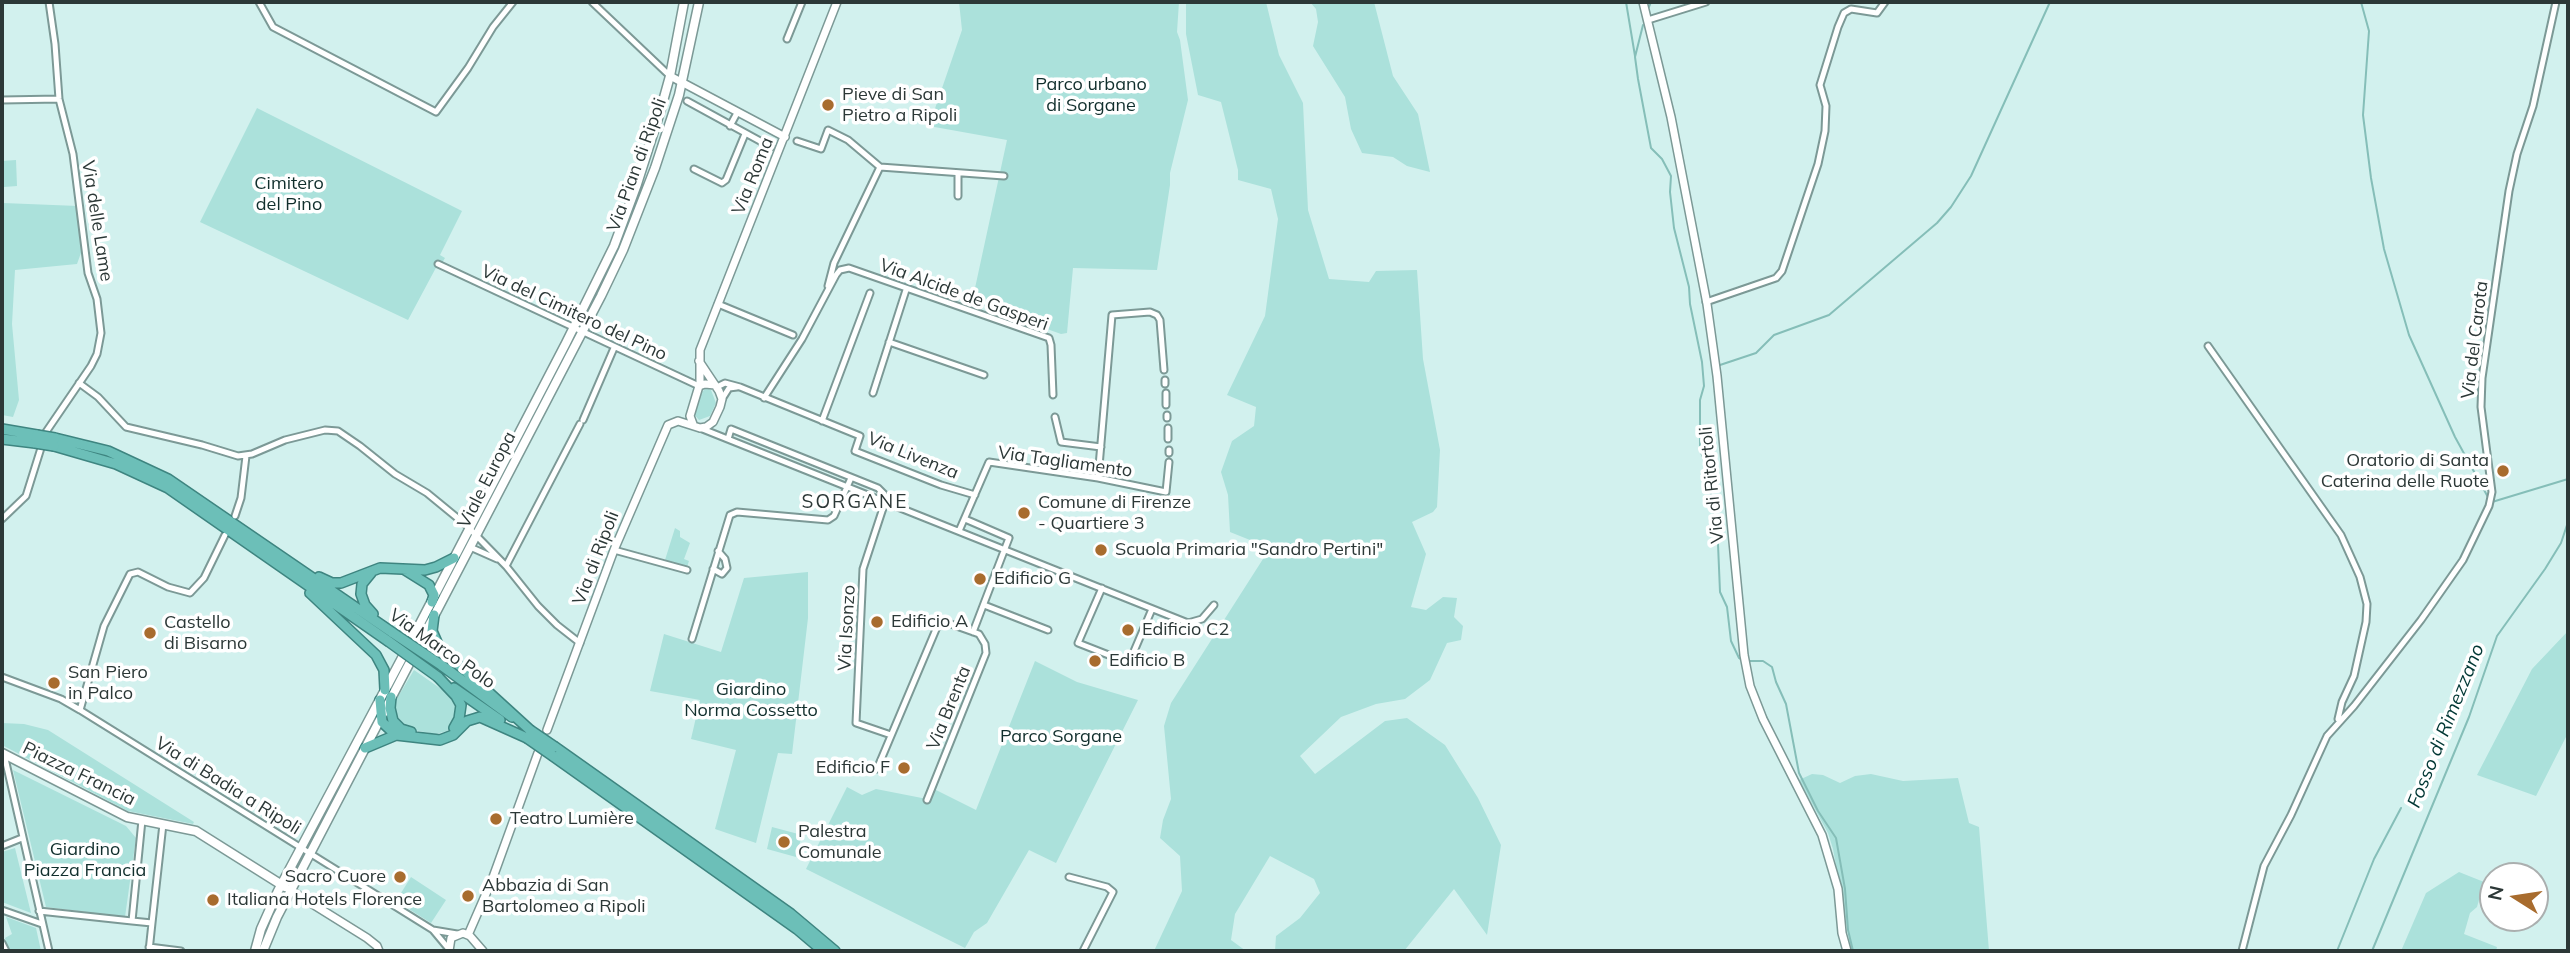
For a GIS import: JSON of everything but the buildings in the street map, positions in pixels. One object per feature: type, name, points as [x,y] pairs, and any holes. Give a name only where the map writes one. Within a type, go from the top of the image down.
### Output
[{"type":"highway","name":"Via Marco Polo","points":[[2,429],[108,451],[158,474],[391,637],[441,665],[529,734],[797,929],[823,951]]},
{"type":"highway","name":"Via Marco Polo","points":[[2,439],[40,439]]},
{"type":"highway","points":[[291,568],[338,583],[375,569],[433,568],[454,558]]},
{"type":"highway","points":[[291,568],[376,655],[384,670],[391,715],[394,723],[401,729],[427,735],[447,733],[457,723],[461,705],[438,677]]},
{"type":"highway","points":[[375,569],[364,581],[362,598],[391,637]]},
{"type":"highway","points":[[403,570],[429,585],[434,595],[432,603]]},
{"type":"highway","points":[[434,615],[432,631],[439,647],[529,734]]},
{"type":"highway","name":"Via Marco Polo","points":[[391,637],[438,677],[529,734]]},
{"type":"highway","points":[[380,700],[380,717],[385,728],[396,735],[440,740],[453,735],[467,721],[480,717],[529,734]]},
{"type":"highway","points":[[365,748],[396,735]]},
{"type":"highway","name":"Via Marco Polo","points":[[554,752],[791,914],[835,951]]},
{"type":"main road","name":"Via Pian di Ripoli","points":[[578,330],[633,196],[670,76],[684,2]]},
{"type":"main road","name":"Via Pian di Ripoli","points":[[578,330],[607,286],[639,210],[682,82],[699,2]]},
{"type":"main road","name":"Viale Europa","points":[[473,532],[468,549],[434,615],[417,640],[454,558],[473,532],[578,330]]},
{"type":"main road","points":[[255,951],[261,929],[282,885],[306,851],[365,748],[388,693],[406,661]]},
{"type":"main road","points":[[263,951],[270,929],[306,851],[380,700],[388,693]]},
{"type":"main road","name":"Piazza Francia","points":[[3,754],[120,814],[196,831],[290,890]]},
{"type":"street","name":"Via delle Lame","points":[[2,519],[26,496],[40,439],[97,354],[100,333],[97,299],[88,273],[79,189],[59,99],[49,2]]},
{"type":"street","points":[[260,2],[273,27],[436,113],[468,68],[492,27],[513,2]]},
{"type":"street","points":[[592,2],[670,76],[785,137]]},
{"type":"street","points":[[787,38],[802,2]]},
{"type":"street","name":"Via di Ritortoli","points":[[1643,2],[1671,117],[1706,302],[1717,376],[1745,659],[1753,698],[1822,835],[1838,889],[1842,933],[1847,951]]},
{"type":"street","points":[[1648,20],[1706,2]]},
{"type":"street","points":[[1706,302],[1776,278],[1782,271],[1818,164],[1825,131],[1826,106],[1820,85],[1838,27],[1844,13],[1851,9],[1877,12],[1885,2]]},
{"type":"street","name":"Via del Carota","points":[[2242,951],[2264,866],[2327,736],[2362,695],[2463,560],[2489,506],[2492,492],[2481,407],[2482,378],[2509,191],[2517,154],[2533,106],[2556,2]]},
{"type":"street","name":"Via Roma","points":[[697,426],[690,416],[699,385],[700,350],[785,137],[833,3]]},
{"type":"street","points":[[2,100],[59,99]]},
{"type":"street","points":[[687,101],[771,147]]},
{"type":"street","points":[[730,126],[737,113]]},
{"type":"street","points":[[797,141],[821,149],[828,130],[848,140],[880,167],[1004,176]]},
{"type":"street","points":[[694,169],[722,183],[726,180],[745,134]]},
{"type":"street","points":[[764,398],[828,293],[834,263],[880,167]]},
{"type":"street","points":[[958,173],[958,196]]},
{"type":"street","name":"Via del Cimitero del Pino","points":[[438,264],[614,348],[699,385]]},
{"type":"street","name":"Via Alcide de Gasperi","points":[[828,293],[838,272],[849,268],[1049,338],[1053,396]]},
{"type":"street","points":[[873,393],[906,290]]},
{"type":"street","points":[[822,421],[870,293]]},
{"type":"street","points":[[719,304],[793,335]]},
{"type":"street","points":[[1098,478],[1112,315],[1150,312],[1157,315],[1160,320],[1164,370]]},
{"type":"street","points":[[889,342],[984,376]]},
{"type":"street","name":"Via del Carota","points":[[2208,346],[2341,535],[2360,577],[2367,604],[2367,622],[2354,676],[2342,702],[2337,722]]},
{"type":"street","points":[[506,566],[582,422],[614,348]]},
{"type":"street","points":[[699,361],[722,399]]},
{"type":"street","points":[[79,383],[98,397],[126,428],[238,456],[246,456],[285,440],[325,430],[338,432],[427,493],[473,532],[506,566],[538,606],[580,643]]},
{"type":"street","name":"Via Livenza","points":[[716,386],[725,383],[740,387],[860,436],[855,451],[941,485],[975,495]]},
{"type":"street","points":[[699,385],[716,386]]},
{"type":"street","points":[[697,426],[709,426],[729,388],[740,387]]},
{"type":"street","points":[[1166,393],[1166,405]]},
{"type":"street","points":[[715,417],[717,430],[726,439]]},
{"type":"street","points":[[1055,417],[1061,442],[1101,447]]},
{"type":"street","name":"Via di Ripoli","points":[[547,730],[614,550],[668,425],[676,421],[697,426]]},
{"type":"street","points":[[697,426],[1188,623],[1202,619],[1214,606]]},
{"type":"street","points":[[1168,428],[1168,439]]},
{"type":"street","points":[[726,439],[731,429],[881,490],[885,502]]},
{"type":"street","points":[[779,460],[783,450]]},
{"type":"street","points":[[235,516],[241,498],[246,456]]},
{"type":"street","name":"Via Tagliamento","points":[[960,531],[989,463],[1098,478],[1166,492],[1169,462]]},
{"type":"street","points":[[692,639],[729,517],[737,512],[813,520],[830,519],[851,478]]},
{"type":"street","name":"Via Isonzo","points":[[885,502],[863,569],[856,723],[891,735]]},
{"type":"street","points":[[877,769],[939,625],[948,623],[973,632],[1007,550],[1008,537],[965,519]]},
{"type":"street","points":[[80,710],[104,626],[131,574],[138,572],[168,587],[190,593],[204,578],[225,535]]},
{"type":"street","points":[[468,549],[500,560]]},
{"type":"street","points":[[614,550],[687,570]]},
{"type":"street","points":[[713,569],[719,573],[726,571],[726,562],[720,553]]},
{"type":"street","points":[[1102,588],[1079,643],[1129,663],[1152,609]]},
{"type":"street","points":[[984,605],[1048,630]]},
{"type":"street","name":"Via Brenta","points":[[927,800],[986,653],[983,639],[973,632]]},
{"type":"street","name":"Via di Badia a Ripoli","points":[[2,677],[61,699],[80,710],[433,930],[449,950]]},
{"type":"street","points":[[468,934],[492,880],[538,753]]},
{"type":"street","points":[[3,754],[49,951]]},
{"type":"street","name":"Piazza Francia","points":[[132,921],[142,820]]},
{"type":"street","points":[[163,824],[149,949],[181,951]]},
{"type":"street","points":[[2,846],[23,838]]},
{"type":"street","points":[[1069,877],[1107,887],[1113,892],[1083,951]]},
{"type":"street","points":[[290,890],[377,949]]},
{"type":"street","points":[[2,910],[42,924]]},
{"type":"street","points":[[39,911],[152,923]]},
{"type":"street","name":"Via di Badia a Ripoli","points":[[433,930],[457,934]]},
{"type":"street","points":[[449,950],[451,938],[457,934],[468,934]]},
{"type":"street","points":[[468,934],[475,947],[484,951]]},
{"type":"street","points":[[2,943],[6,951]]},
{"type":"green space","name":"Parco urbano di Sorgane","points":[[959,2],[1179,2],[1177,32],[1188,100],[1170,173],[1157,270],[1073,268],[1067,333],[1061,334],[972,302],[1007,140],[929,126],[962,30]]},
{"type":"green space","points":[[1186,2],[1266,2],[1279,55],[1303,103],[1308,210],[1329,279],[1369,282],[1376,271],[1417,270],[1423,359],[1440,450],[1437,507],[1433,512],[1412,522],[1426,554],[1411,607],[1426,610],[1443,597],[1457,598],[1454,617],[1463,626],[1461,640],[1447,643],[1430,680],[1405,699],[1376,704],[1341,717],[1300,756],[1315,774],[1385,721],[1407,718],[1445,745],[1478,798],[1501,845],[1487,935],[1454,889],[1404,951],[1275,951],[1276,936],[1300,918],[1320,893],[1314,879],[1270,856],[1235,914],[1231,940],[1246,951],[1154,951],[1182,891],[1180,856],[1160,838],[1171,799],[1164,726],[1171,703],[1270,548],[1230,532],[1228,495],[1221,472],[1232,441],[1254,426],[1256,407],[1227,395],[1265,316],[1278,219],[1271,189],[1238,180],[1238,170],[1221,102],[1198,95],[1186,34]]},
{"type":"green space","points":[[1310,2],[1374,2],[1393,76],[1418,114],[1430,172],[1407,166],[1393,157],[1362,153],[1351,129],[1345,97],[1313,46],[1318,22],[1316,9]]},
{"type":"green space","name":"Cimitero del Pino","points":[[257,108],[462,211],[440,255],[445,258],[442,263],[439,262],[408,320],[200,222]]},
{"type":"green space","points":[[16,160],[17,186],[4,187],[3,203],[78,206],[82,250],[77,264],[15,270],[12,324],[19,400],[13,417],[2,415],[2,161]]},
{"type":"green space","points":[[706,388],[711,390],[716,403],[710,416],[699,420],[694,414]]},
{"type":"green space","points":[[675,528],[680,531],[680,537],[690,543],[684,559],[689,561],[687,567],[665,560]]},
{"type":"green space","name":"Giardino Norma Cossetto","points":[[808,572],[808,618],[792,754],[778,753],[756,843],[715,829],[736,750],[691,739],[700,700],[650,691],[664,634],[721,652],[744,578]]},
{"type":"green space","points":[[2568,631],[2568,733],[2536,796],[2477,775],[2532,669]]},
{"type":"green space","name":"Parco Sorgane","points":[[1035,661],[1077,682],[1138,700],[1056,863],[1029,850],[987,923],[974,932],[965,948],[806,869],[847,787],[862,795],[876,789],[927,799],[932,788],[976,810]]},
{"type":"green space","points":[[414,670],[454,698],[458,711],[453,725],[447,731],[436,734],[407,729],[397,720],[394,713],[396,700]]},
{"type":"green space","points":[[2,723],[24,724],[48,730],[194,822],[193,824],[128,811],[2,745]]},
{"type":"green space","name":"Giardino Piazza Francia","points":[[13,770],[126,826],[136,838],[125,917],[46,907]]},
{"type":"green space","points":[[1812,774],[1823,775],[1840,783],[1855,776],[1871,774],[1903,781],[1958,778],[1969,823],[1979,827],[1989,951],[1851,951],[1833,849],[1828,833],[1799,780]]},
{"type":"green space","name":"Palestra Comunale","points":[[772,827],[802,835],[796,857],[767,849]]},
{"type":"green space","points":[[15,848],[31,913],[2,902],[2,852]]},
{"type":"green space","points":[[2459,872],[2479,880],[2479,900],[2477,907],[2470,913],[2464,934],[2497,947],[2496,951],[2401,951],[2426,893]]},
{"type":"green space","points":[[411,877],[446,900],[431,923],[396,901]]},
{"type":"green space","points":[[6,917],[36,928],[41,951],[9,951],[5,938],[12,934]]},
{"type":"waterway","points":[[1626,2],[1635,56]]},
{"type":"waterway","points":[[1649,7],[1651,2]]},
{"type":"waterway","points":[[1717,366],[1756,353],[1774,335],[1829,315],[1937,223],[1971,176],[2050,2]]},
{"type":"waterway","points":[[2361,2],[2369,31],[2363,115],[2384,249],[2409,335],[2455,437],[2489,499]]},
{"type":"waterway","points":[[1643,25],[1635,57],[1638,79],[1651,148],[1662,159],[1671,176],[1674,228],[1689,287],[1702,362],[1704,386],[1700,400],[1700,450],[1707,468],[1718,544],[1720,592],[1727,607],[1731,641],[1742,660]]},
{"type":"waterway","points":[[2492,502],[2568,479]]},
{"type":"waterway","name":"Fosso di Rimezzano","points":[[2372,951],[2469,717],[2497,636],[2545,569],[2561,543],[2568,522]]},
{"type":"waterway","points":[[1748,661],[1763,661],[1772,667],[1786,704],[1799,773],[1818,811],[1836,838],[1853,951]]},
{"type":"waterway","points":[[2337,951],[2374,859],[2401,808]]},
{"type":"place","name":"Pieve di San Pietro a Ripoli","points":[[828,105]]},
{"type":"place","name":"Oratorio di Santa Caterina delle Ruote","points":[[2503,471]]},
{"type":"place","name":"Comune di Firenze - Quartiere 3","points":[[1024,513]]},
{"type":"place","name":"Scuola Primaria \"Sandro Pertini\"","points":[[1101,550]]},
{"type":"place","name":"Edificio G","points":[[980,579]]},
{"type":"place","name":"Edificio A","points":[[877,622]]},
{"type":"place","name":"Edificio C2","points":[[1128,630]]},
{"type":"place","name":"Castello di Bisarno","points":[[150,633]]},
{"type":"place","name":"Edificio B","points":[[1095,661]]},
{"type":"place","name":"San Piero in Palco","points":[[54,683]]},
{"type":"place","name":"Edificio F","points":[[904,768]]},
{"type":"place","name":"Teatro Lumière","points":[[496,819]]},
{"type":"place","name":"Palestra Comunale","points":[[784,842]]},
{"type":"place","name":"Sacro Cuore","points":[[400,877]]},
{"type":"place","name":"Abbazia di San Bartolomeo a Ripoli","points":[[468,896]]},
{"type":"place","name":"Italiana Hotels Florence","points":[[213,900]]},
{"type":"district","name":"SORGANE","points":[[855,502]]}]
